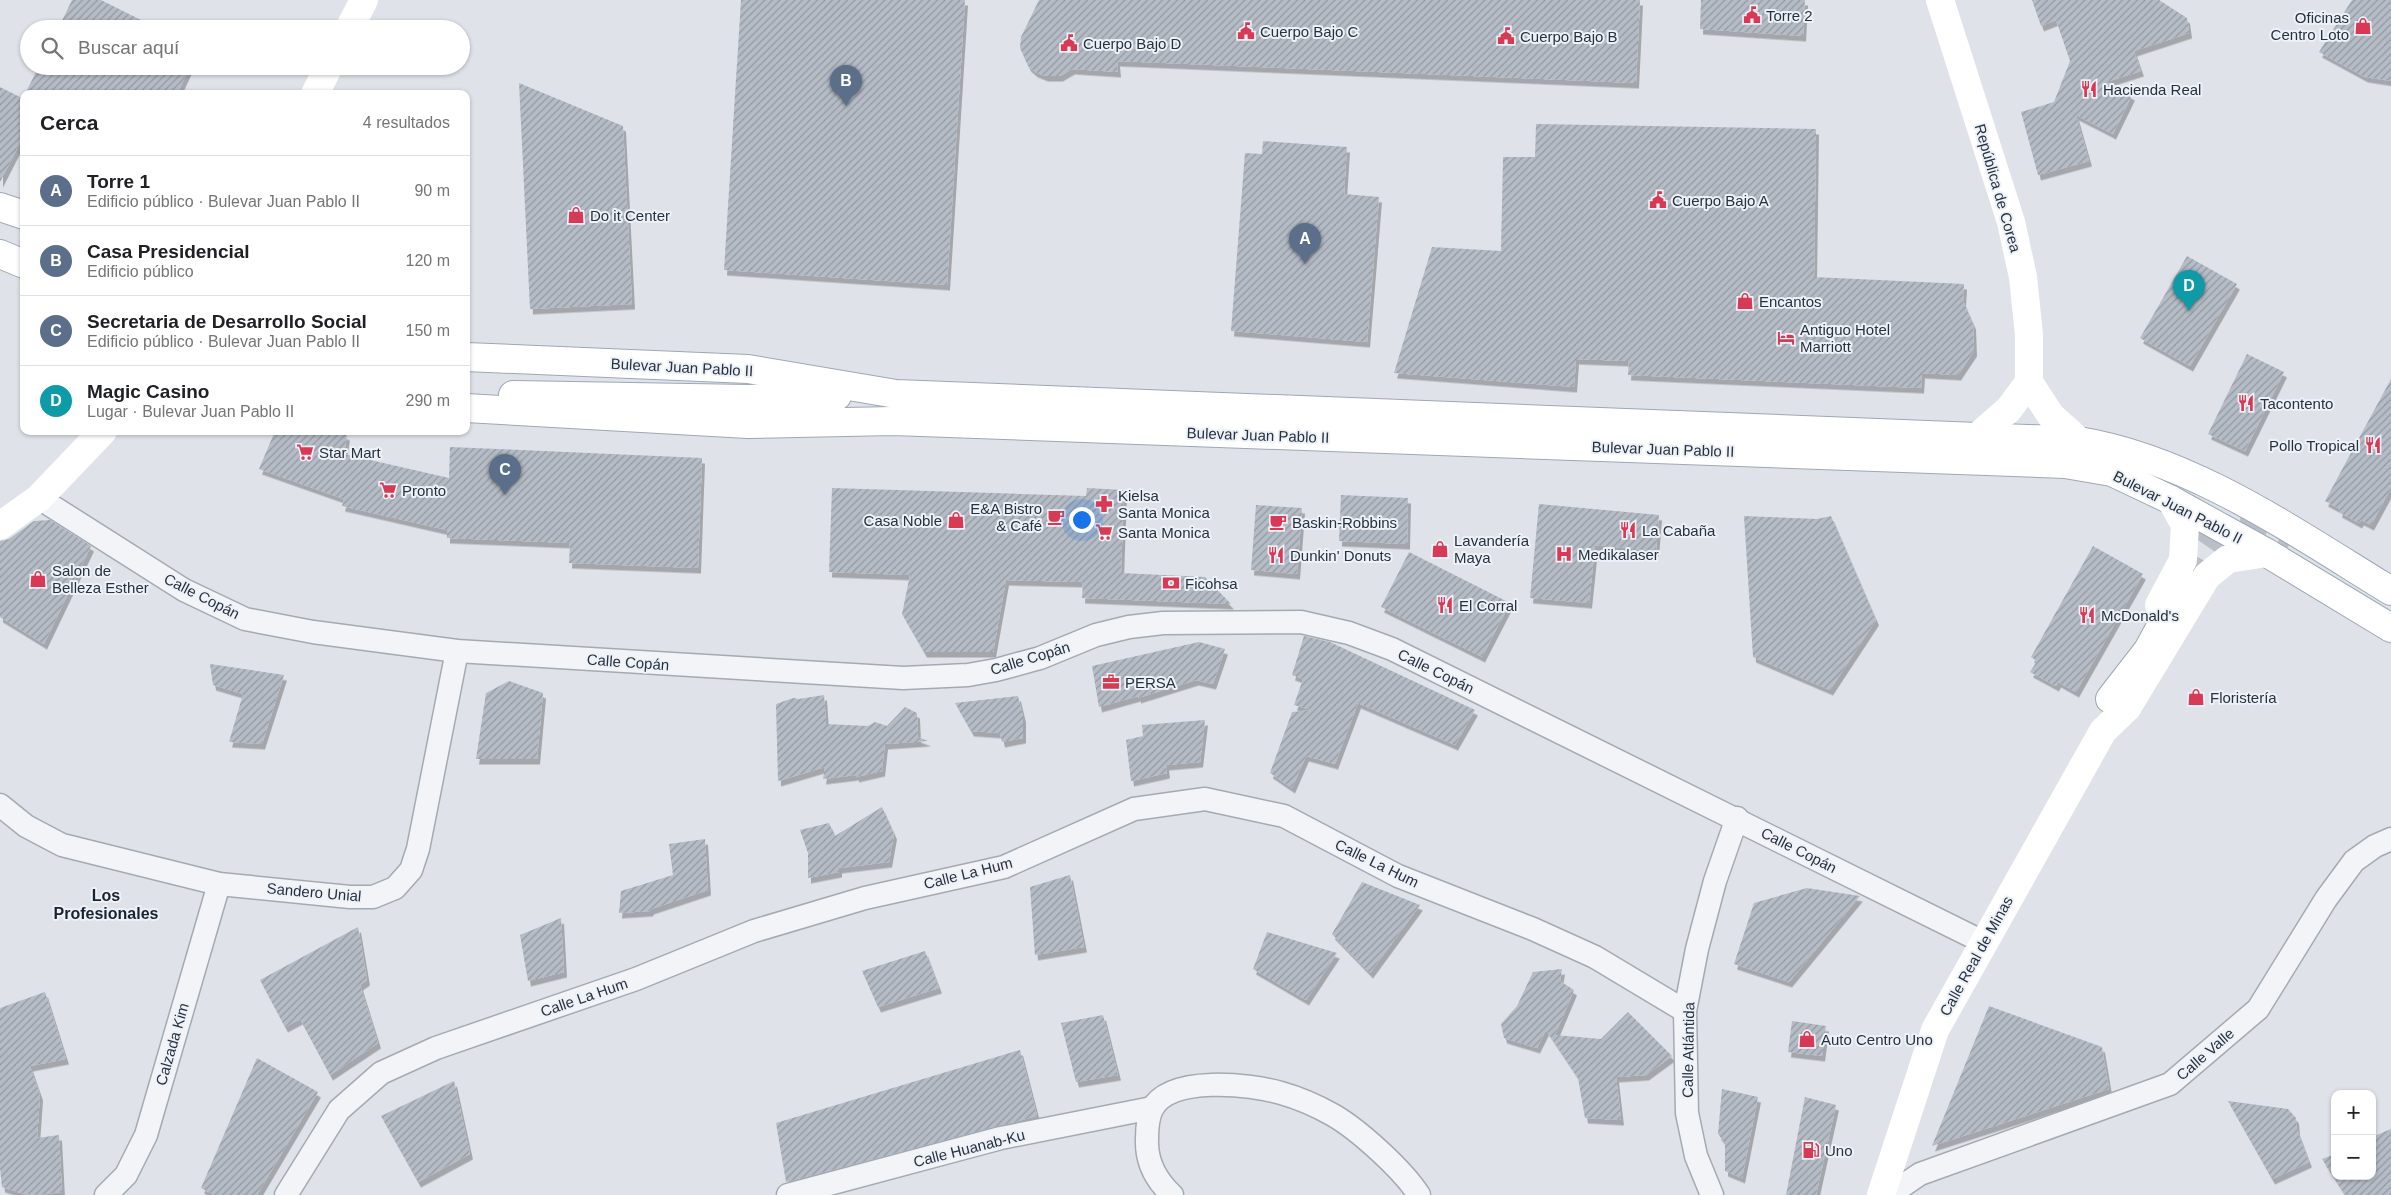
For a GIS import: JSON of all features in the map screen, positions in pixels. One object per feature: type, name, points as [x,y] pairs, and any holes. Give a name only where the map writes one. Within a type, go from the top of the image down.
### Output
[{"type":"main road","points":[[354,20],[364,0]]},
{"type":"main road","name":"República de Corea","points":[[1940,0],[2011,222],[2024,285],[2029,335],[2029,382]]},
{"type":"main road","points":[[317,90],[324,75]]},
{"type":"main road","points":[[0,207],[20,214]]},
{"type":"main road","points":[[0,241],[20,248]]},
{"type":"main road","points":[[0,254],[20,262]]},
{"type":"main road","name":"Bulevar Juan Pablo II","points":[[470,357],[748,369],[896,394]]},
{"type":"main road","points":[[1977,437],[2010,408],[2029,382],[2050,416],[2079,441]]},
{"type":"main road","name":"Bulevar Juan Pablo II","points":[[470,392],[748,399],[896,394],[2079,441],[2122,450],[2172,469],[2245,503],[2391,591]]},
{"type":"main road","name":"Bulevar Juan Pablo II","points":[[748,399],[893,421]]},
{"type":"main road","name":"Bulevar Juan Pablo II","points":[[470,408],[748,424],[893,421],[2065,464],[2112,472],[2278,549],[2391,628]]},
{"type":"main road","points":[[0,505],[29,484],[74,435]]},
{"type":"main road","points":[[0,526],[39,498],[99,435]]},
{"type":"main road","name":"Calle Real de Minas","points":[[2103,731],[2110,699],[2183,560],[2186,525],[2171,500]]},
{"type":"main road","points":[[2278,549],[2391,609]]},
{"type":"main road","name":"Calle Real de Minas","points":[[1881,1195],[1935,1030],[2103,731],[2127,708],[2207,576],[2228,558],[2278,549]]},
{"type":"main road","points":[[2110,699],[2148,650],[2186,582]]},
{"type":"street","name":"Calle Copán","points":[[39,498],[184,590],[245,619],[314,632],[457,651],[829,675],[938,678],[996,670],[1040,658],[1096,635],[1129,627],[1163,623],[1301,622],[1349,633],[1392,649],[1983,942]]},
{"type":"street","name":"Sandero Unial","points":[[0,805],[26,826],[62,845],[219,884],[350,897],[373,897],[395,888],[411,870],[418,849],[457,651]]},
{"type":"street","name":"Calle La Hum","points":[[286,1195],[338,1110],[381,1073],[436,1048],[636,979],[754,931],[866,898],[1004,867],[1134,809],[1205,799],[1284,816],[1398,876],[1533,929],[1595,957],[1685,1011]]},
{"type":"street","name":"Calle Atlántida","points":[[1712,1195],[1696,1156],[1687,1112],[1685,1011],[1697,949],[1715,881],[1736,818]]},
{"type":"street","name":"Calle Valle","points":[[1888,1195],[1920,1174],[2170,1084],[2258,1009],[2326,899],[2354,861],[2375,846],[2391,839]]},
{"type":"street","name":"Calzada Kim","points":[[106,1195],[126,1175],[146,1135],[219,884]]},
{"type":"street","points":[[1172,1195],[1163,1186],[1150,1167],[1146,1145],[1147,1127],[1152,1108],[1168,1093],[1191,1086],[1245,1088],[1280,1092],[1310,1104],[1336,1117],[1379,1151],[1419,1195]]},
{"type":"street","name":"Calle Huanab-Ku","points":[[788,1195],[1001,1138],[1152,1108]]},
{"type":"building","points":[[72,0],[101,0],[141,20],[62,20]]},
{"type":"building","points":[[741,0],[965,0],[947,285],[724,270]]},
{"type":"building","points":[[1039,0],[1640,0],[1636,83],[1117,61],[1118,72],[1072,69],[1060,76],[1045,76],[1035,72],[1028,66],[1020,48],[1021,37]]},
{"type":"building","name":"Torre 2","points":[[1701,0],[1805,0],[1803,36],[1700,29]]},
{"type":"building","name":"Hacienda Real","points":[[2032,0],[2159,0],[2187,18],[2189,33],[2134,51],[2141,71],[2106,82],[2132,95],[2113,134],[2076,115],[2089,161],[2038,175],[2021,112],[2054,102],[2070,61],[2056,20],[2041,26]]},
{"type":"building","name":"Oficinas Centro Loto","points":[[2352,0],[2391,0],[2391,81],[2365,77],[2319,52]]},
{"type":"building","points":[[34,75],[186,75],[179,90],[27,90]]},
{"type":"building","name":"Do it Center","points":[[519,83],[623,126],[632,304],[530,309]]},
{"type":"building","points":[[0,87],[20,97],[20,143],[0,182]]},
{"type":"building","points":[[1536,124],[1816,129],[1814,277],[1964,284],[1963,301],[1973,324],[1974,351],[1958,375],[1922,373],[1921,388],[1628,375],[1629,361],[1576,359],[1574,387],[1394,373],[1432,247],[1501,251],[1503,157],[1535,157]]},
{"type":"building","points":[[1263,141],[1347,147],[1344,194],[1379,197],[1367,342],[1231,331],[1245,153],[1262,154]]},
{"type":"building","points":[[2187,256],[2237,284],[2190,366],[2140,338]]},
{"type":"building","name":"Tacontento","points":[[2247,354],[2284,372],[2245,451],[2208,434]]},
{"type":"building","name":"Pollo Tropical","points":[[2391,379],[2391,488],[2371,525],[2361,520],[2359,523],[2339,512],[2340,509],[2325,501]]},
{"type":"building","points":[[273,435],[347,435],[344,454],[449,478],[450,447],[702,458],[698,568],[569,563],[570,543],[447,538],[447,530],[342,506],[344,499],[259,469]]},
{"type":"building","points":[[832,488],[1086,496],[1087,488],[1124,490],[1121,573],[1205,577],[1231,604],[1082,598],[1083,582],[1006,580],[993,652],[924,652],[902,614],[910,575],[829,572]]},
{"type":"building","points":[[1341,495],[1408,498],[1407,544],[1339,541]]},
{"type":"building","name":"Medikalaser","points":[[1539,504],[1659,515],[1656,551],[1595,545],[1589,603],[1530,598]]},
{"type":"building","points":[[1256,505],[1302,508],[1297,574],[1251,570]]},
{"type":"building","points":[[1744,516],[1817,519],[1831,516],[1876,620],[1830,690],[1753,657]]},
{"type":"building","name":"Salon de Belleza Esther","points":[[50,520],[91,546],[44,644],[0,617],[0,541],[9,539],[34,521]]},
{"type":"building","name":"McDonald's","points":[[2093,546],[2143,574],[2076,692],[2058,682],[2056,686],[2030,672],[2037,661],[2031,657]]},
{"type":"building","name":"El Corral","points":[[1409,552],[1510,603],[1482,657],[1381,607]]},
{"type":"building","points":[[1304,636],[1330,642],[1475,710],[1455,745],[1358,703],[1335,764],[1306,756],[1292,788],[1270,773],[1292,712],[1312,710],[1294,705],[1303,679],[1292,675]]},
{"type":"building","points":[[1199,642],[1225,649],[1213,684],[1196,680],[1138,698],[1138,696],[1099,707],[1092,666]]},
{"type":"building","points":[[210,664],[284,675],[262,744],[229,742],[243,694],[213,685]]},
{"type":"building","points":[[509,681],[543,693],[537,759],[476,759],[486,693]]},
{"type":"building","points":[[824,695],[826,724],[868,726],[875,722],[887,726],[905,707],[917,713],[918,737],[928,741],[885,744],[882,771],[856,777],[856,775],[823,779],[825,767],[778,781],[776,704],[793,698],[799,699]]},
{"type":"building","points":[[1018,696],[1023,717],[1023,738],[1002,742],[1000,733],[971,731],[955,703]]},
{"type":"building","points":[[1205,720],[1200,762],[1166,765],[1167,773],[1131,781],[1126,740],[1143,736],[1142,725]]},
{"type":"building","points":[[882,807],[894,834],[889,862],[839,868],[839,872],[808,878],[808,853],[800,830],[829,823],[835,836]]},
{"type":"building","points":[[705,839],[708,890],[651,909],[650,911],[619,913],[621,891],[673,875],[669,844]]},
{"type":"building","points":[[1070,875],[1084,947],[1035,955],[1030,887]]},
{"type":"building","points":[[1362,882],[1420,905],[1370,973],[1332,934]]},
{"type":"building","points":[[1807,888],[1860,896],[1789,982],[1734,964],[1754,903]]},
{"type":"building","points":[[561,918],[564,972],[528,981],[520,935]]},
{"type":"building","points":[[358,927],[367,980],[360,985],[378,1043],[330,1075],[300,1019],[285,1027],[260,980]]},
{"type":"building","points":[[1267,932],[1337,953],[1306,1000],[1253,969]]},
{"type":"building","points":[[925,951],[939,988],[878,1007],[862,971]]},
{"type":"building","points":[[1562,969],[1560,981],[1574,990],[1555,1035],[1601,1039],[1628,1012],[1672,1056],[1646,1075],[1616,1077],[1621,1120],[1585,1118],[1578,1078],[1546,1030],[1537,1048],[1504,1038],[1501,1024],[1517,1006],[1533,972]]},
{"type":"building","points":[[45,992],[66,1059],[30,1066],[40,1095],[37,1138],[59,1135],[62,1192],[39,1195],[24,1194],[2,1187],[0,1168],[0,1008]]},
{"type":"building","points":[[1989,1006],[2102,1047],[2109,1089],[1932,1146]]},
{"type":"building","points":[[1103,1015],[1118,1075],[1076,1082],[1061,1023]]},
{"type":"building","name":"Auto Centro Uno","points":[[1792,1021],[1826,1026],[1822,1056],[1788,1052]]},
{"type":"building","points":[[1020,1050],[1037,1116],[786,1182],[776,1123]]},
{"type":"building","points":[[257,1058],[318,1092],[257,1195],[214,1195],[201,1188]]},
{"type":"building","points":[[454,1081],[470,1154],[418,1182],[381,1116]]},
{"type":"building","points":[[1722,1089],[1758,1097],[1742,1178],[1725,1171],[1725,1143],[1718,1134]]},
{"type":"building","name":"Uno","points":[[1805,1097],[1836,1105],[1816,1195],[1786,1195]]},
{"type":"building","points":[[2228,1101],[2288,1109],[2296,1118],[2297,1130],[2309,1162],[2272,1179]]},
{"type":"building","points":[[2391,1129],[2391,1195],[2345,1195],[2335,1180],[2376,1180],[2376,1135]]},
{"type":"building","points":[[2331,1156],[2331,1173],[2322,1159]]},
{"type":"tunnel","points":[[2185,582],[2210,540],[2229,526],[2254,527],[2289,545]]},
{"type":"place","name":"Torre 2","points":[[1752,15]]},
{"type":"place","name":"Oficinas Centro Loto","points":[[2363,26]]},
{"type":"place","name":"Cuerpo Bajo C","points":[[1246,31]]},
{"type":"place","name":"Cuerpo Bajo B","points":[[1506,36]]},
{"type":"place","name":"Cuerpo Bajo D","points":[[1069,43]]},
{"type":"place","name":"Hacienda Real","points":[[2089,89]]},
{"type":"place","name":"Casa Presidencial","points":[[846,106]]},
{"type":"place","name":"Cuerpo Bajo A","points":[[1658,200]]},
{"type":"place","name":"Do it Center","points":[[576,215]]},
{"type":"place","name":"Torre 1","points":[[1305,264]]},
{"type":"place","name":"Encantos","points":[[1745,301]]},
{"type":"place","name":"Magic Casino","points":[[2189,311]]},
{"type":"place","name":"Antiguo Hotel Marriott","points":[[1786,338]]},
{"type":"place","name":"Tacontento","points":[[2246,403]]},
{"type":"place","name":"Pollo Tropical","points":[[2373,445]]},
{"type":"place","name":"Star Mart","points":[[305,452]]},
{"type":"place","name":"Pronto","points":[[388,490]]},
{"type":"place","name":"Secretaria de Desarrollo Social","points":[[505,495]]},
{"type":"place","name":"Kielsa Santa Monica","points":[[1104,504]]},
{"type":"place","name":"E&A Bistro & Café","points":[[1056,517]]},
{"type":"place","name":"Casa Noble","points":[[956,520]]},
{"type":"place","name":"Baskin-Robbins","points":[[1278,522]]},
{"type":"place","name":"La Cabaña","points":[[1628,530]]},
{"type":"place","name":"Santa Monica","points":[[1104,532]]},
{"type":"place","name":"Lavandería Maya","points":[[1440,549]]},
{"type":"place","name":"Medikalaser","points":[[1564,554]]},
{"type":"place","name":"Dunkin' Donuts","points":[[1276,555]]},
{"type":"place","name":"Salon de Belleza Esther","points":[[38,579]]},
{"type":"place","name":"Ficohsa","points":[[1171,583]]},
{"type":"place","name":"El Corral","points":[[1445,605]]},
{"type":"place","name":"McDonald's","points":[[2087,615]]},
{"type":"place","name":"PERSA","points":[[1111,682]]},
{"type":"place","name":"Floristería","points":[[2196,697]]},
{"type":"place","name":"Auto Centro Uno","points":[[1807,1039]]},
{"type":"place","name":"Uno","points":[[1811,1150]]},
{"type":"district","name":"Los Profesionales","points":[[106,904]]}]
